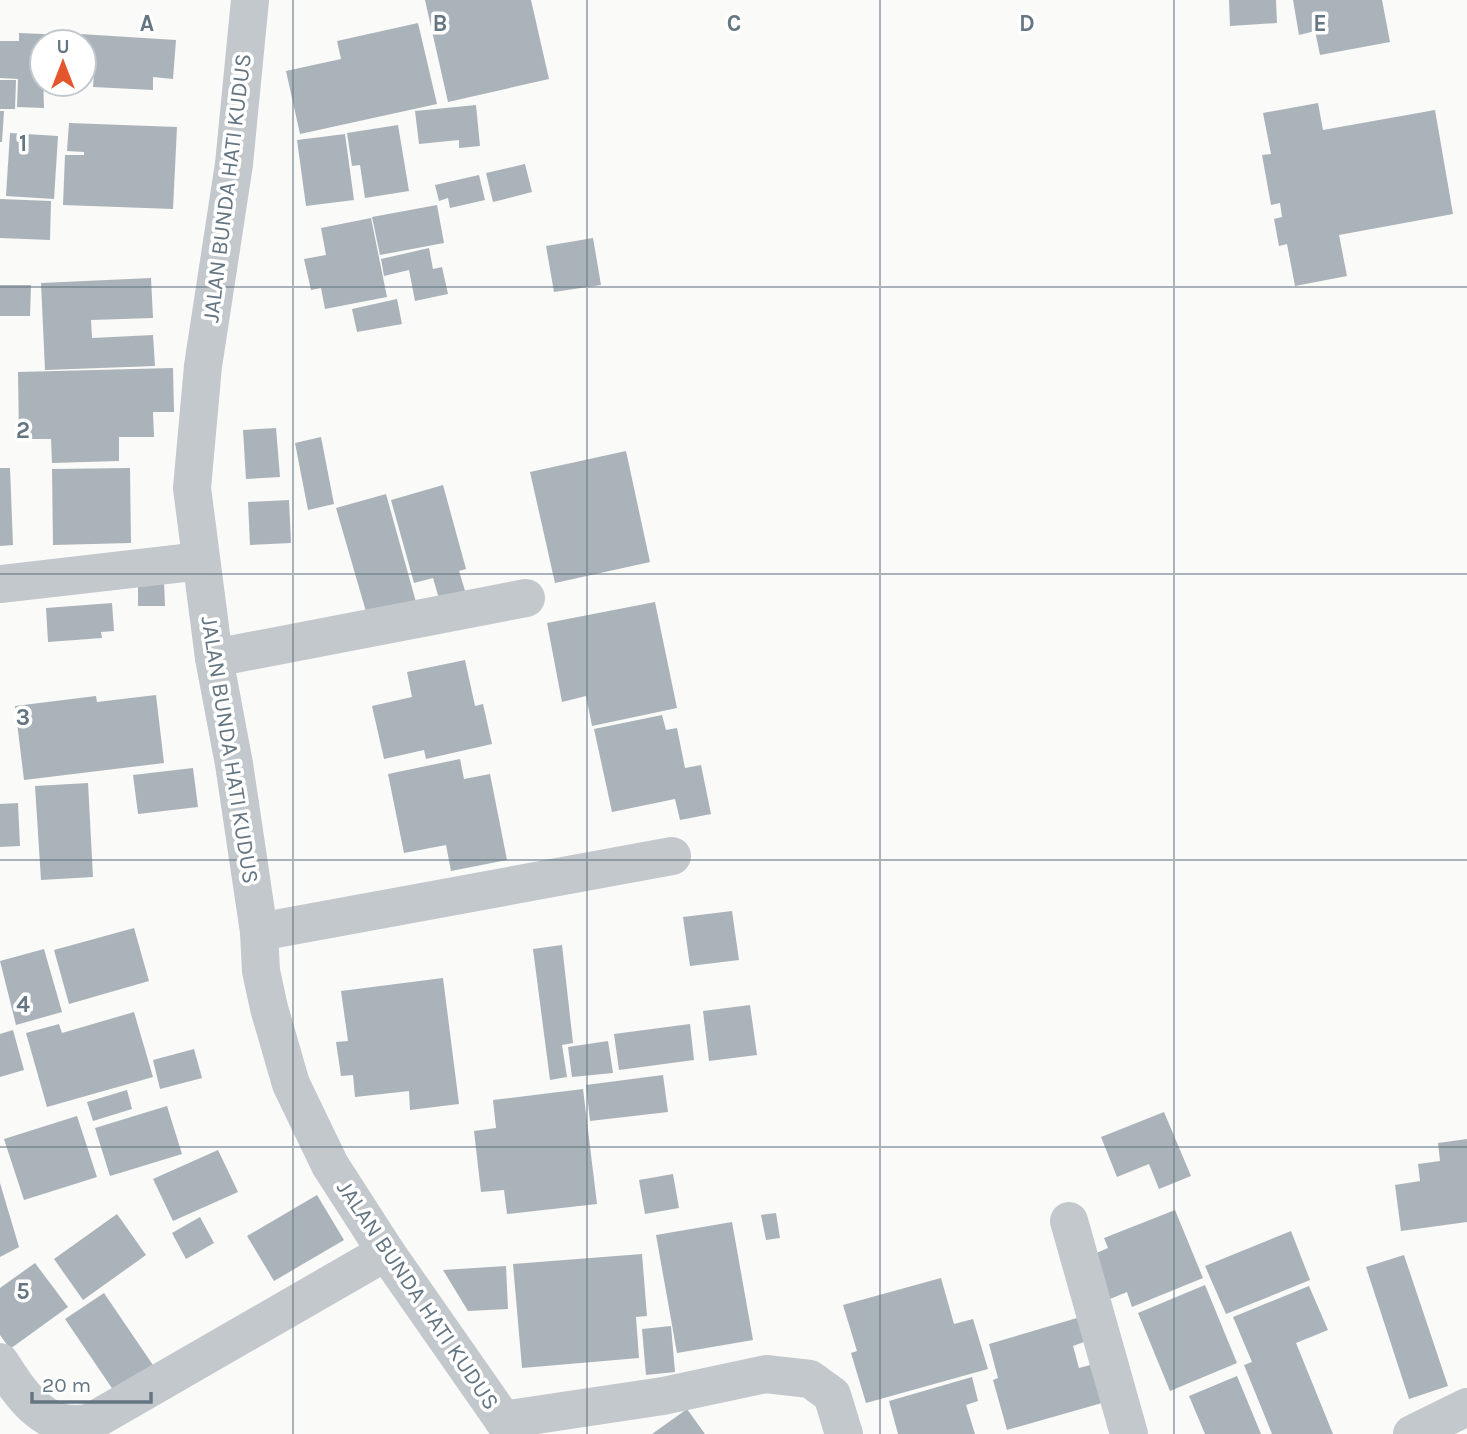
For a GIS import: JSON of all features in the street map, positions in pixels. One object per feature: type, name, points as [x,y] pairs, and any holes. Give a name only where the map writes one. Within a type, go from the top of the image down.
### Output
[{"type":"street","name":"JALAN BUNDA HATI KUDUS","points":[[250,0],[234,164],[204,366],[192,488],[214,657],[259,932],[261,971],[291,1084],[330,1165],[386,1252],[508,1427]]},
{"type":"street","points":[[0,584],[201,561]]},
{"type":"street","points":[[214,657],[526,598]]},
{"type":"street","points":[[259,932],[672,856]]},
{"type":"street","points":[[1069,1221],[1129,1434]]},
{"type":"street","points":[[0,1362],[26,1402],[47,1418],[75,1427],[91,1422],[386,1252]]},
{"type":"street","points":[[508,1427],[766,1374],[810,1379],[832,1395],[844,1434]]},
{"type":"street","points":[[1412,1434],[1467,1407]]},
{"type":"building","points":[[425,0],[531,0],[549,79],[448,102]]},
{"type":"building","points":[[1229,0],[1276,0],[1277,23],[1230,26]]},
{"type":"building","points":[[1293,0],[1382,0],[1390,42],[1320,55],[1315,31],[1299,35]]},
{"type":"building","points":[[418,23],[437,104],[300,134],[286,71],[341,59],[337,41]]},
{"type":"building","points":[[19,33],[28,33],[28,98],[44,98],[44,108],[17,107],[18,79],[0,78],[0,41],[19,41]]},
{"type":"building","points":[[98,35],[176,40],[173,79],[153,77],[153,90],[98,87]]},
{"type":"building","points":[[0,80],[16,80],[15,109],[0,109]]},
{"type":"building","points":[[1318,103],[1323,130],[1435,110],[1453,214],[1339,235],[1347,276],[1295,286],[1287,244],[1279,246],[1274,219],[1282,217],[1280,203],[1271,205],[1262,155],[1271,154],[1263,113]]},
{"type":"building","points":[[476,105],[480,146],[459,148],[459,140],[419,144],[415,111]]},
{"type":"building","points":[[0,111],[4,111],[2,142],[0,142]]},
{"type":"building","points":[[69,123],[177,127],[173,209],[63,205],[65,155],[84,155],[84,152],[67,151]]},
{"type":"building","points":[[398,125],[409,191],[365,198],[360,165],[352,166],[347,133]]},
{"type":"building","points":[[10,133],[58,136],[54,199],[6,196]]},
{"type":"building","points":[[345,134],[354,200],[306,206],[297,140]]},
{"type":"building","points":[[525,164],[532,192],[493,202],[486,173]]},
{"type":"building","points":[[479,175],[485,200],[450,208],[448,198],[439,201],[435,185]]},
{"type":"building","points":[[0,199],[51,201],[50,240],[0,238]]},
{"type":"building","points":[[437,205],[444,243],[380,255],[372,217]]},
{"type":"building","points":[[371,218],[387,297],[325,309],[321,288],[311,290],[304,259],[326,255],[321,228]]},
{"type":"building","points":[[593,238],[601,285],[554,292],[546,246]]},
{"type":"building","points":[[429,248],[433,269],[442,267],[448,294],[415,301],[409,270],[384,276],[381,259]]},
{"type":"building","points":[[151,278],[153,318],[91,320],[92,338],[153,335],[155,366],[45,370],[41,283]]},
{"type":"building","points":[[0,285],[31,285],[30,316],[0,316]]},
{"type":"building","points":[[397,299],[402,324],[357,332],[352,309]]},
{"type":"building","points":[[173,368],[174,412],[153,412],[154,437],[119,437],[119,461],[52,463],[51,439],[19,439],[18,372]]},
{"type":"building","points":[[276,428],[280,477],[246,479],[243,430]]},
{"type":"building","points":[[321,437],[334,504],[308,510],[295,443]]},
{"type":"building","points":[[626,451],[650,562],[555,583],[530,472]]},
{"type":"building","points":[[0,468],[10,468],[13,545],[0,546]]},
{"type":"building","points":[[130,468],[131,543],[53,545],[52,469]]},
{"type":"building","points":[[443,485],[466,569],[459,571],[466,594],[440,602],[433,578],[414,583],[391,500]]},
{"type":"building","points":[[386,494],[416,602],[367,615],[336,508]]},
{"type":"building","points":[[289,500],[291,543],[250,545],[248,502]]},
{"type":"building","points":[[164,580],[165,606],[138,606],[138,581]]},
{"type":"building","points":[[655,602],[677,708],[592,726],[586,696],[562,702],[547,623]]},
{"type":"building","points":[[112,603],[114,631],[101,632],[102,638],[48,642],[46,608]]},
{"type":"building","points":[[465,660],[475,706],[483,704],[492,744],[426,759],[424,750],[384,759],[372,706],[412,697],[407,672]]},
{"type":"building","points":[[156,695],[164,763],[24,780],[15,706],[96,696],[97,702]]},
{"type":"building","points":[[662,715],[666,730],[677,728],[685,768],[701,765],[711,814],[680,820],[675,799],[612,812],[594,729]]},
{"type":"building","points":[[460,759],[464,779],[490,774],[507,860],[451,871],[446,845],[404,853],[388,774]]},
{"type":"building","points":[[193,768],[198,807],[138,814],[133,775]]},
{"type":"building","points":[[88,783],[93,877],[41,880],[35,786]]},
{"type":"building","points":[[18,803],[20,846],[0,847],[0,804]]},
{"type":"building","points":[[732,911],[739,960],[690,966],[683,917]]},
{"type":"building","points":[[134,928],[149,981],[69,1004],[54,950]]},
{"type":"building","points":[[562,945],[573,1043],[562,1045],[567,1077],[550,1080],[533,949]]},
{"type":"building","points":[[44,949],[62,1012],[16,1025],[0,961]]},
{"type":"building","points":[[443,978],[459,1104],[410,1110],[409,1091],[355,1097],[353,1075],[341,1076],[336,1042],[348,1041],[341,991]]},
{"type":"building","points":[[750,1005],[757,1055],[709,1061],[703,1011]]},
{"type":"building","points":[[134,1012],[153,1077],[47,1107],[26,1033],[59,1024],[62,1033]]},
{"type":"building","points":[[690,1024],[694,1060],[619,1070],[614,1034]]},
{"type":"building","points":[[13,1030],[24,1070],[0,1077],[0,1034]]},
{"type":"building","points":[[608,1041],[613,1073],[572,1077],[568,1047]]},
{"type":"building","points":[[194,1049],[202,1078],[160,1089],[153,1060]]},
{"type":"building","points":[[663,1075],[668,1112],[590,1121],[586,1085]]},
{"type":"building","points":[[583,1089],[597,1204],[507,1214],[504,1190],[481,1192],[474,1131],[496,1128],[493,1100]]},
{"type":"building","points":[[127,1090],[132,1109],[93,1121],[87,1102]]},
{"type":"building","points":[[167,1106],[182,1154],[110,1176],[95,1128]]},
{"type":"building","points":[[1164,1112],[1191,1176],[1159,1189],[1149,1164],[1117,1177],[1101,1137]]},
{"type":"building","points":[[77,1116],[97,1177],[24,1200],[4,1139]]},
{"type":"building","points":[[1467,1139],[1467,1222],[1401,1231],[1395,1185],[1420,1181],[1418,1164],[1440,1161],[1438,1143]]},
{"type":"building","points":[[218,1150],[238,1192],[173,1221],[153,1179]]},
{"type":"building","points":[[673,1174],[679,1208],[645,1214],[639,1180]]},
{"type":"building","points":[[0,1183],[19,1247],[0,1257]]},
{"type":"building","points":[[317,1195],[344,1240],[274,1281],[247,1236]]},
{"type":"building","points":[[1175,1210],[1203,1278],[1132,1307],[1127,1292],[1105,1301],[1087,1257],[1108,1248],[1104,1238]]},
{"type":"building","points":[[776,1213],[780,1238],[766,1240],[761,1215]]},
{"type":"building","points":[[117,1214],[146,1255],[83,1300],[54,1259]]},
{"type":"building","points":[[200,1217],[214,1243],[186,1259],[172,1233]]},
{"type":"building","points":[[732,1222],[753,1340],[677,1353],[656,1235]]},
{"type":"building","points":[[1291,1231],[1310,1280],[1226,1314],[1205,1266]]},
{"type":"building","points":[[642,1254],[647,1316],[636,1317],[639,1358],[522,1368],[513,1264]]},
{"type":"building","points":[[1404,1255],[1448,1386],[1409,1399],[1366,1267]]},
{"type":"building","points":[[35,1263],[68,1307],[10,1349],[0,1335],[0,1288]]},
{"type":"building","points":[[506,1266],[508,1309],[468,1311],[443,1270]]},
{"type":"building","points":[[941,1278],[954,1324],[973,1319],[988,1369],[866,1403],[851,1353],[857,1351],[843,1305]]},
{"type":"building","points":[[1205,1285],[1237,1363],[1170,1391],[1138,1313]]},
{"type":"building","points":[[1309,1286],[1328,1330],[1296,1343],[1333,1434],[1272,1434],[1244,1365],[1252,1362],[1233,1317]]},
{"type":"building","points":[[104,1293],[157,1371],[118,1397],[65,1319]]},
{"type":"building","points":[[1077,1318],[1084,1342],[1073,1346],[1079,1368],[1090,1365],[1102,1403],[1007,1430],[993,1380],[998,1378],[989,1344]]},
{"type":"building","points":[[671,1326],[675,1372],[646,1375],[642,1329]]},
{"type":"building","points":[[1237,1376],[1261,1434],[1205,1434],[1189,1396]]},
{"type":"building","points":[[972,1377],[978,1401],[966,1405],[975,1434],[898,1434],[889,1401]]},
{"type":"building","points":[[687,1409],[705,1434],[652,1434]]}]
